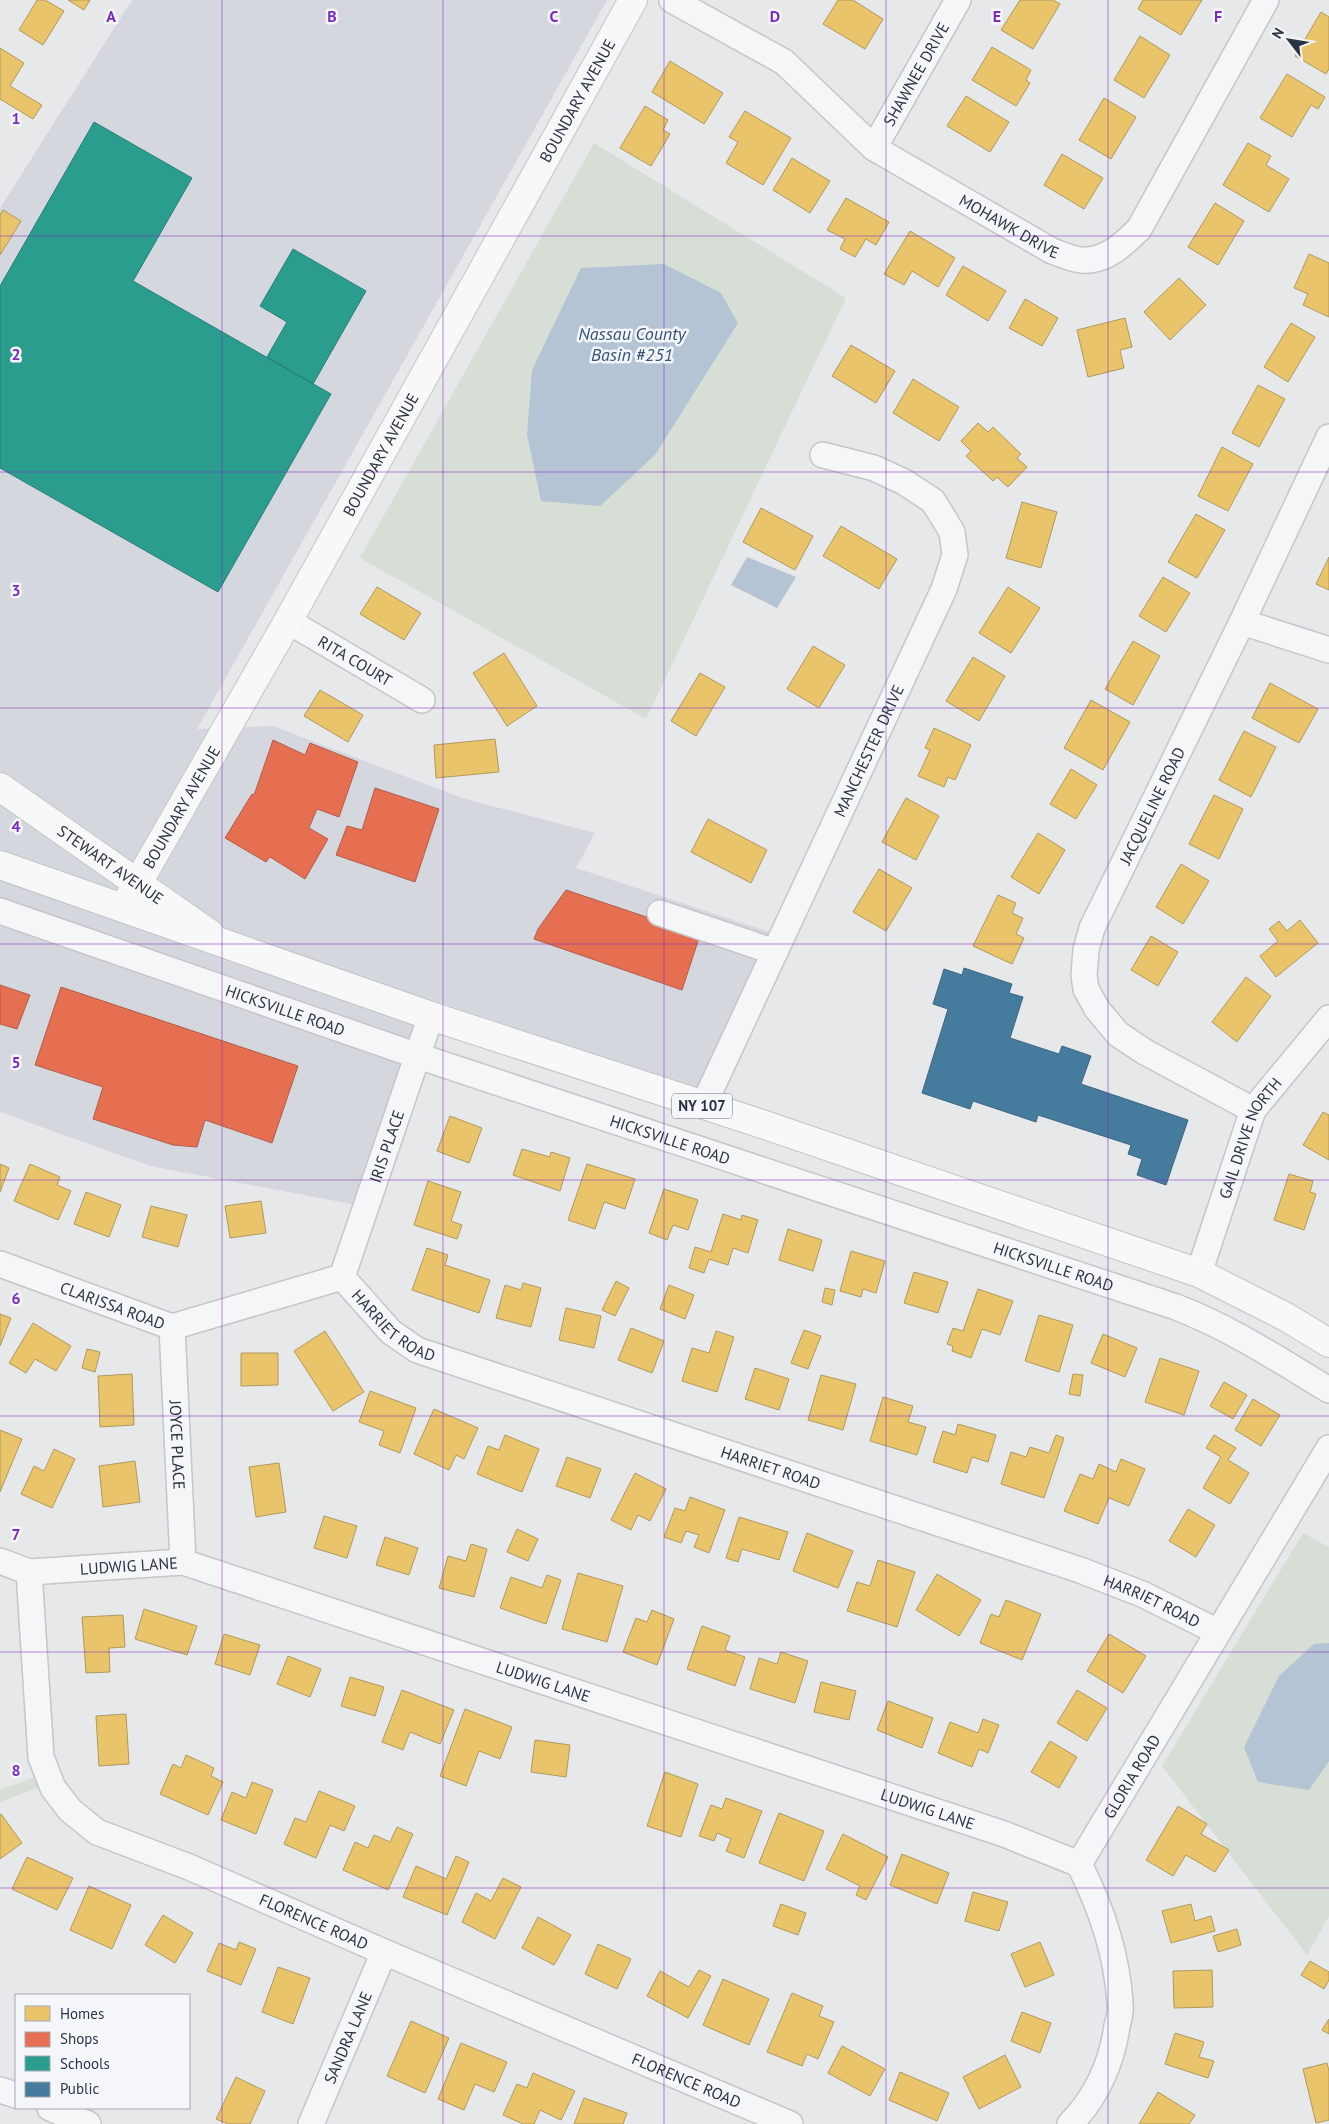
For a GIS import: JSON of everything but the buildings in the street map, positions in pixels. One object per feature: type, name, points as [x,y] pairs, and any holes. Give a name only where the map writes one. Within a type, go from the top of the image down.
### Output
[{"type":"main road","name":"BOUNDARY AVENUE","points":[[124,908],[288,622],[633,0]]},
{"type":"main road","name":"STEWART AVENUE","points":[[0,787],[222,942]]},
{"type":"main road","name":"NY 107","points":[[0,865],[431,1016],[759,1123],[1200,1273],[1286,1317],[1329,1343]]},
{"type":"street","name":"MOHAWK DRIVE","points":[[672,0],[784,62],[874,148],[1052,251],[1082,260],[1108,255],[1125,244],[1139,229],[1266,0]]},
{"type":"street","name":"SHAWNEE DRIVE","points":[[874,148],[958,0]]},
{"type":"street","name":"JACQUELINE ROAD","points":[[1253,1110],[1145,1052],[1118,1034],[1097,1010],[1086,989],[1084,975],[1086,950],[1092,928],[1242,622],[1329,436]]},
{"type":"street","name":"MANCHESTER DRIVE","points":[[703,1106],[944,589],[955,555],[952,532],[934,501],[904,482],[874,468],[823,455]]},
{"type":"street","name":"RITA COURT","points":[[288,622],[422,700]]},
{"type":"street","points":[[1242,622],[1329,650]]},
{"type":"street","name":"HICKSVILLE ROAD","points":[[0,911],[418,1056],[1176,1307],[1210,1320],[1242,1337],[1329,1390]]},
{"type":"street","points":[[660,913],[775,952]]},
{"type":"street","name":"IRIS PLACE","points":[[342,1277],[431,1016]]},
{"type":"street","name":"GAIL DRIVE NORTH","points":[[1200,1273],[1253,1110],[1329,1018]]},
{"type":"street","name":"CLARISSA ROAD","points":[[0,1264],[172,1328],[342,1277]]},
{"type":"street","name":"HARRIET ROAD","points":[[342,1277],[391,1332],[416,1350],[1080,1570],[1142,1594],[1218,1632]]},
{"type":"street","name":"JOYCE PLACE","points":[[172,1328],[184,1562]]},
{"type":"street","name":"GLORIA ROAD","points":[[1079,1864],[1329,1448]]},
{"type":"street","name":"LUDWIG LANE","points":[[0,1560],[29,1572],[184,1562],[1004,1834],[1079,1864]]},
{"type":"street","name":"FLORENCE ROAD","points":[[29,1572],[42,1757],[53,1788],[70,1810],[97,1832],[189,1867],[790,2124]]},
{"type":"street","points":[[1070,2124],[1083,2111],[1105,2073],[1114,2047],[1121,2005],[1113,1950],[1093,1891],[1079,1864]]},
{"type":"street","name":"SANDRA LANE","points":[[311,2124],[384,1952]]},
{"type":"street","points":[[0,2090],[15,2095]]},
{"type":"street","points":[[52,2109],[88,2124]]},
{"type":"shaded area","points":[[132,0],[607,0],[197,729],[273,726],[462,798],[595,833],[576,868],[778,935],[703,1090],[426,998],[357,1205],[150,1166],[0,1112],[0,208]]},
{"type":"shaded area","points":[[594,143],[846,298],[646,719],[360,558]]},
{"type":"shaded area","points":[[1303,1533],[1329,1547],[1329,1916],[1307,1955],[1162,1766]]},
{"type":"shaded area","points":[[34,1777],[40,1787],[0,1802],[0,1790]]},
{"type":"water","name":"Nassau County Basin #251","points":[[664,264],[721,293],[738,323],[655,455],[600,506],[541,501],[527,435],[532,370],[581,268]]},
{"type":"water","points":[[747,557],[796,577],[777,608],[731,585]]},
{"type":"water","points":[[1329,1643],[1329,1761],[1309,1790],[1258,1782],[1244,1747],[1279,1676],[1314,1644]]}]
